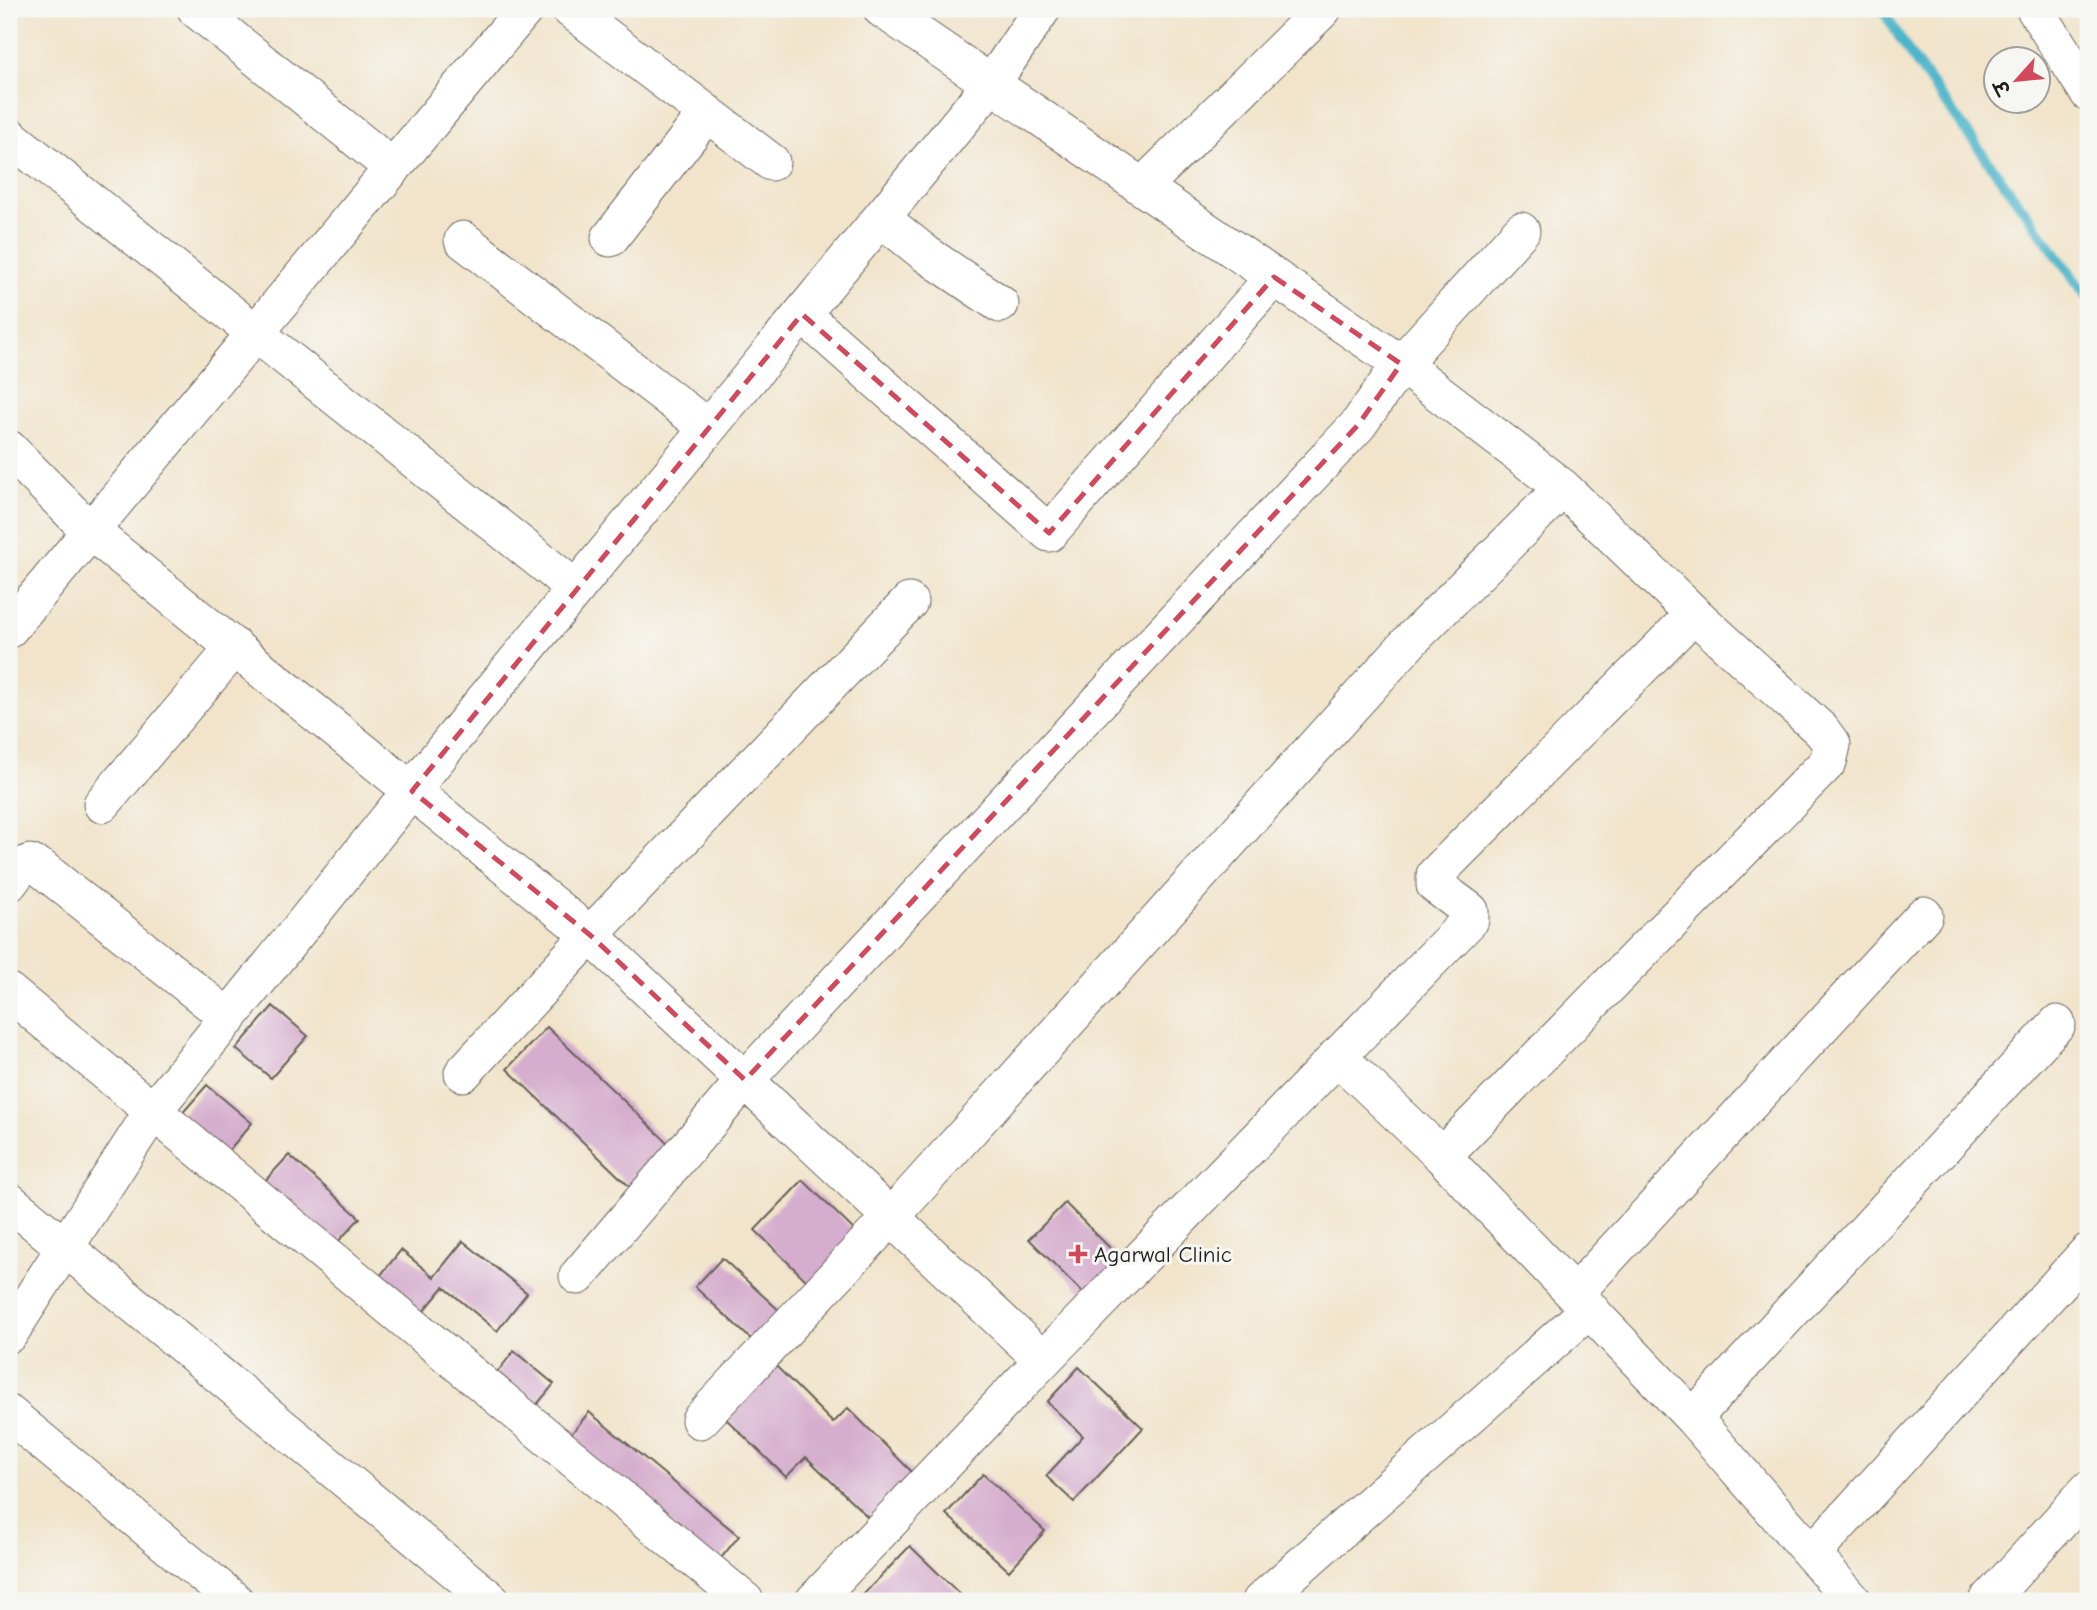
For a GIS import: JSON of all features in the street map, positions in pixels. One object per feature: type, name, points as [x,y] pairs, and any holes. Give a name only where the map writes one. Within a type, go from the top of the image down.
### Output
[{"type":"street","points":[[196,9],[393,167]]},
{"type":"street","points":[[9,629],[524,9]]},
{"type":"street","points":[[570,9],[771,162]]},
{"type":"street","points":[[882,9],[1401,364],[1563,488],[1694,614],[1822,731],[1832,745],[1828,761],[1442,1156]]},
{"type":"street","points":[[9,1334],[153,1111],[576,589],[992,83],[1042,9]]},
{"type":"street","points":[[1142,187],[1323,9]]},
{"type":"street","points":[[2035,9],[2088,92]]},
{"type":"street","points":[[610,239],[707,113]]},
{"type":"street","points":[[9,136],[576,589]]},
{"type":"street","points":[[881,218],[926,254],[1000,304]]},
{"type":"street","points":[[578,1276],[745,1080],[1358,425],[1401,364],[1521,231]]},
{"type":"street","points":[[463,240],[708,428]]},
{"type":"street","points":[[802,314],[1049,533],[1274,277]]},
{"type":"street","points":[[9,449],[89,530],[590,934],[1043,1360]]},
{"type":"street","points":[[699,1420],[891,1217],[1410,640],[1563,488]]},
{"type":"street","points":[[463,1073],[590,934],[909,602]]},
{"type":"street","points":[[814,1601],[1043,1360],[1470,920],[1470,911],[1435,885],[1435,875],[1694,614]]},
{"type":"street","points":[[102,804],[235,647]]},
{"type":"street","points":[[9,883],[20,868],[30,863],[41,868],[229,1018]]},
{"type":"street","points":[[1261,1601],[1582,1301],[1924,915]]},
{"type":"street","points":[[9,992],[745,1601]]},
{"type":"street","points":[[1693,1418],[2057,1024]]},
{"type":"street","points":[[1337,1056],[1442,1156],[1693,1418],[1853,1601]]},
{"type":"street","points":[[9,1201],[492,1601]]},
{"type":"street","points":[[1811,1554],[2088,1252]]},
{"type":"street","points":[[9,1414],[236,1601]]},
{"type":"street","points":[[1988,1601],[2088,1490]]},
{"type":"highlighted area","points":[[1274,277],[1401,364],[1358,425],[745,1080],[590,935],[412,791],[802,314],[1049,533]]},
{"type":"building","points":[[273,1006],[308,1036],[271,1078],[236,1049]]},
{"type":"building","points":[[547,1027],[672,1147],[632,1189],[507,1069]]},
{"type":"building","points":[[207,1085],[252,1123],[224,1156],[179,1117]]},
{"type":"building","points":[[289,1155],[360,1218],[333,1247],[262,1184]]},
{"type":"building","points":[[803,1180],[860,1236],[812,1286],[755,1230]]},
{"type":"building","points":[[1065,1203],[1123,1261],[1087,1297],[1029,1239]]},
{"type":"building","points":[[463,1241],[527,1293],[497,1331],[444,1287],[418,1318],[375,1282],[401,1250],[434,1277]]},
{"type":"building","points":[[722,1258],[782,1313],[754,1342],[695,1287]]},
{"type":"building","points":[[514,1351],[554,1384],[530,1413],[491,1380]]},
{"type":"building","points":[[774,1364],[833,1423],[848,1408],[913,1473],[869,1518],[806,1457],[786,1477],[723,1416]]},
{"type":"building","points":[[1079,1367],[1143,1428],[1074,1502],[1046,1476],[1083,1436],[1047,1402]]},
{"type":"building","points":[[589,1412],[739,1536],[717,1563],[567,1439]]},
{"type":"building","points":[[983,1474],[1045,1531],[1009,1571],[946,1514]]},
{"type":"building","points":[[910,1546],[967,1601],[857,1601]]},
{"type":"waterway","points":[[1882,9],[1910,54],[2088,298]]},
{"type":"place","name":"Agarwal Clinic","points":[[1078,1254]]}]
